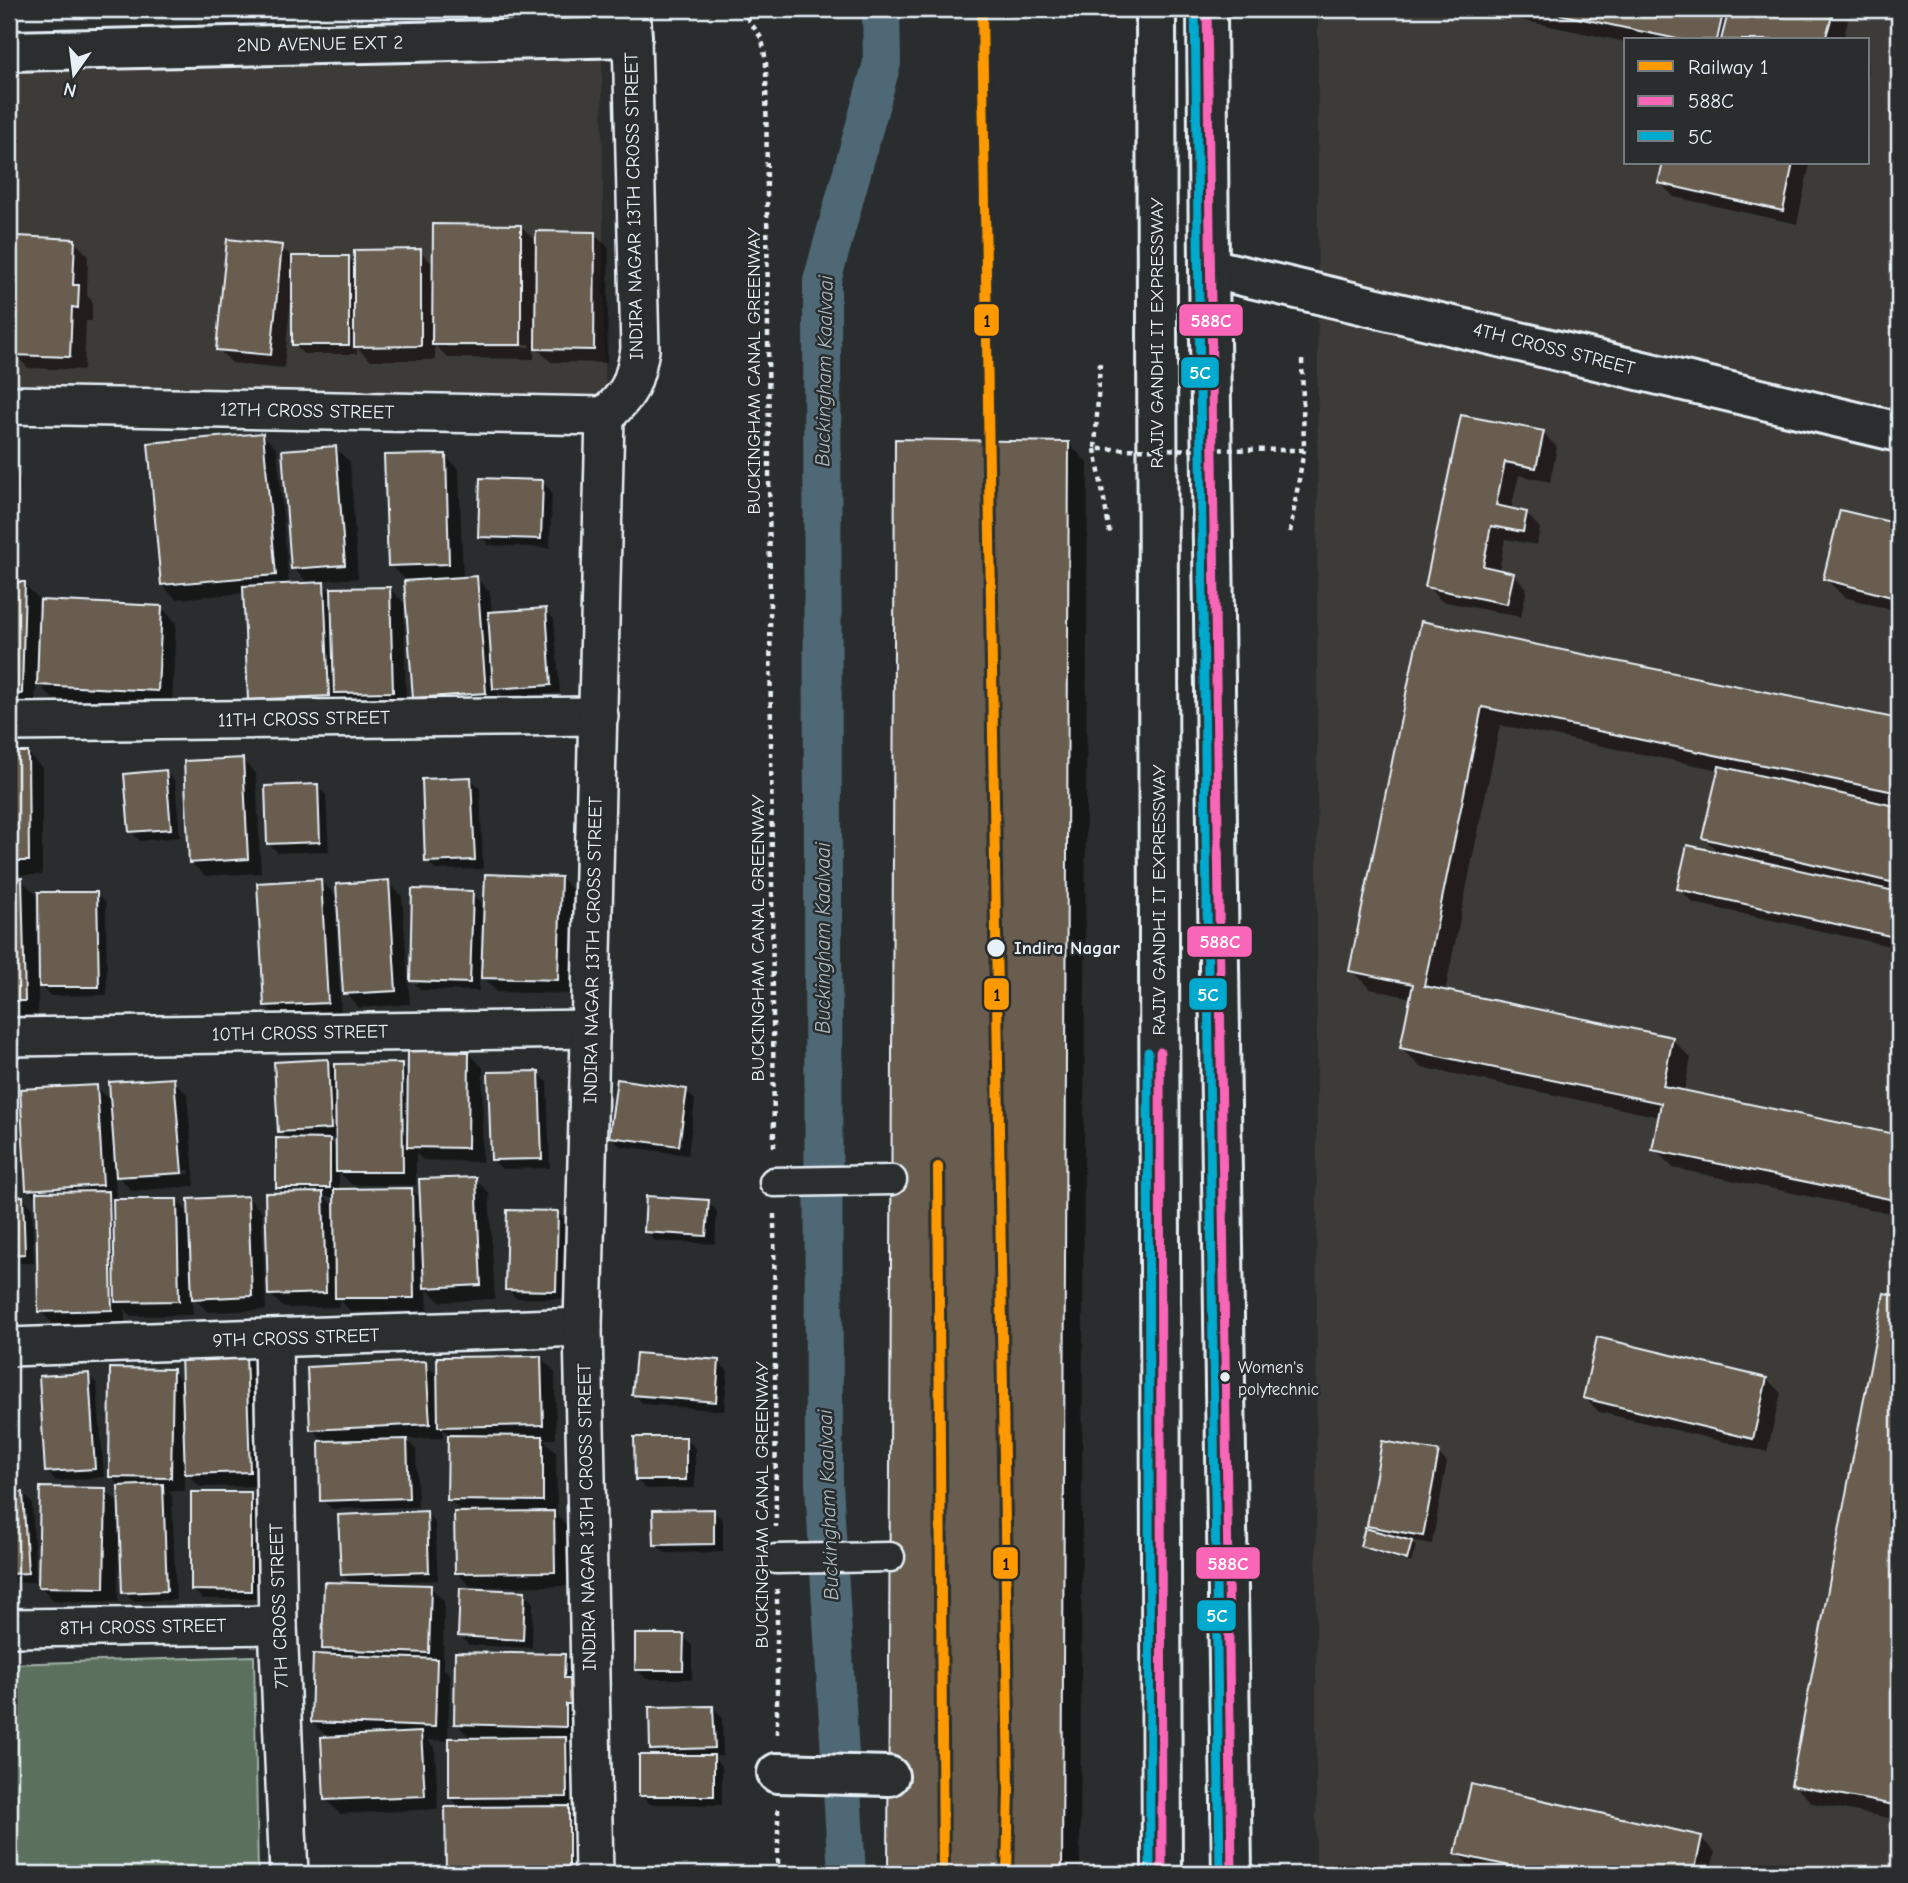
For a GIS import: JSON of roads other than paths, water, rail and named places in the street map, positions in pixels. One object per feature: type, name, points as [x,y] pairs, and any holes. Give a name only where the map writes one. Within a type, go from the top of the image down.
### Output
[{"type":"main road","name":"RAJIV GANDHI IT EXPRESSWAY","points":[[1156,9],[1161,1873]]},
{"type":"main road","points":[[1207,9],[1232,1874]]},
{"type":"main road","name":"2ND AVENUE EXT 2","points":[[9,51],[631,23]]},
{"type":"main road","name":"4TH CROSS STREET","points":[[1209,268],[1899,432]]},
{"type":"main road","points":[[777,1773],[889,1776]]},
{"type":"main road","points":[[1233,1824],[1245,1874]]},
{"type":"street","name":"INDIRA NAGAR 13TH CROSS STREET","points":[[594,1874],[583,1327],[605,416],[625,398],[634,381],[640,350],[631,23]]},
{"type":"street","name":"12TH CROSS STREET","points":[[9,405],[605,416]]},
{"type":"street","name":"11TH CROSS STREET","points":[[9,722],[599,716]]},
{"type":"street","name":"10TH CROSS STREET","points":[[9,1037],[591,1029]]},
{"type":"street","points":[[774,1182],[892,1180]]},
{"type":"street","name":"9TH CROSS STREET","points":[[9,1347],[583,1327]]},
{"type":"street","name":"7TH CROSS STREET","points":[[273,1339],[278,1625],[289,1874]]},
{"type":"street","points":[[776,1559],[890,1557]]},
{"type":"street","name":"8TH CROSS STREET","points":[[9,1628],[278,1625]]},
{"type":"waterway","name":"Buckingham Kaalvaai","points":[[847,1874],[824,1484],[822,281],[882,63],[881,9]]},
{"type":"rail line","name":"1","points":[[982,9],[1009,1789],[1007,1874]]},
{"type":"rail line","name":"1","points":[[938,1167],[943,1874]]},
{"type":"place","name":"Indira Nagar","points":[[996,948]]},
{"type":"place","name":"Women's polytechnic","points":[[1225,1377]]}]
